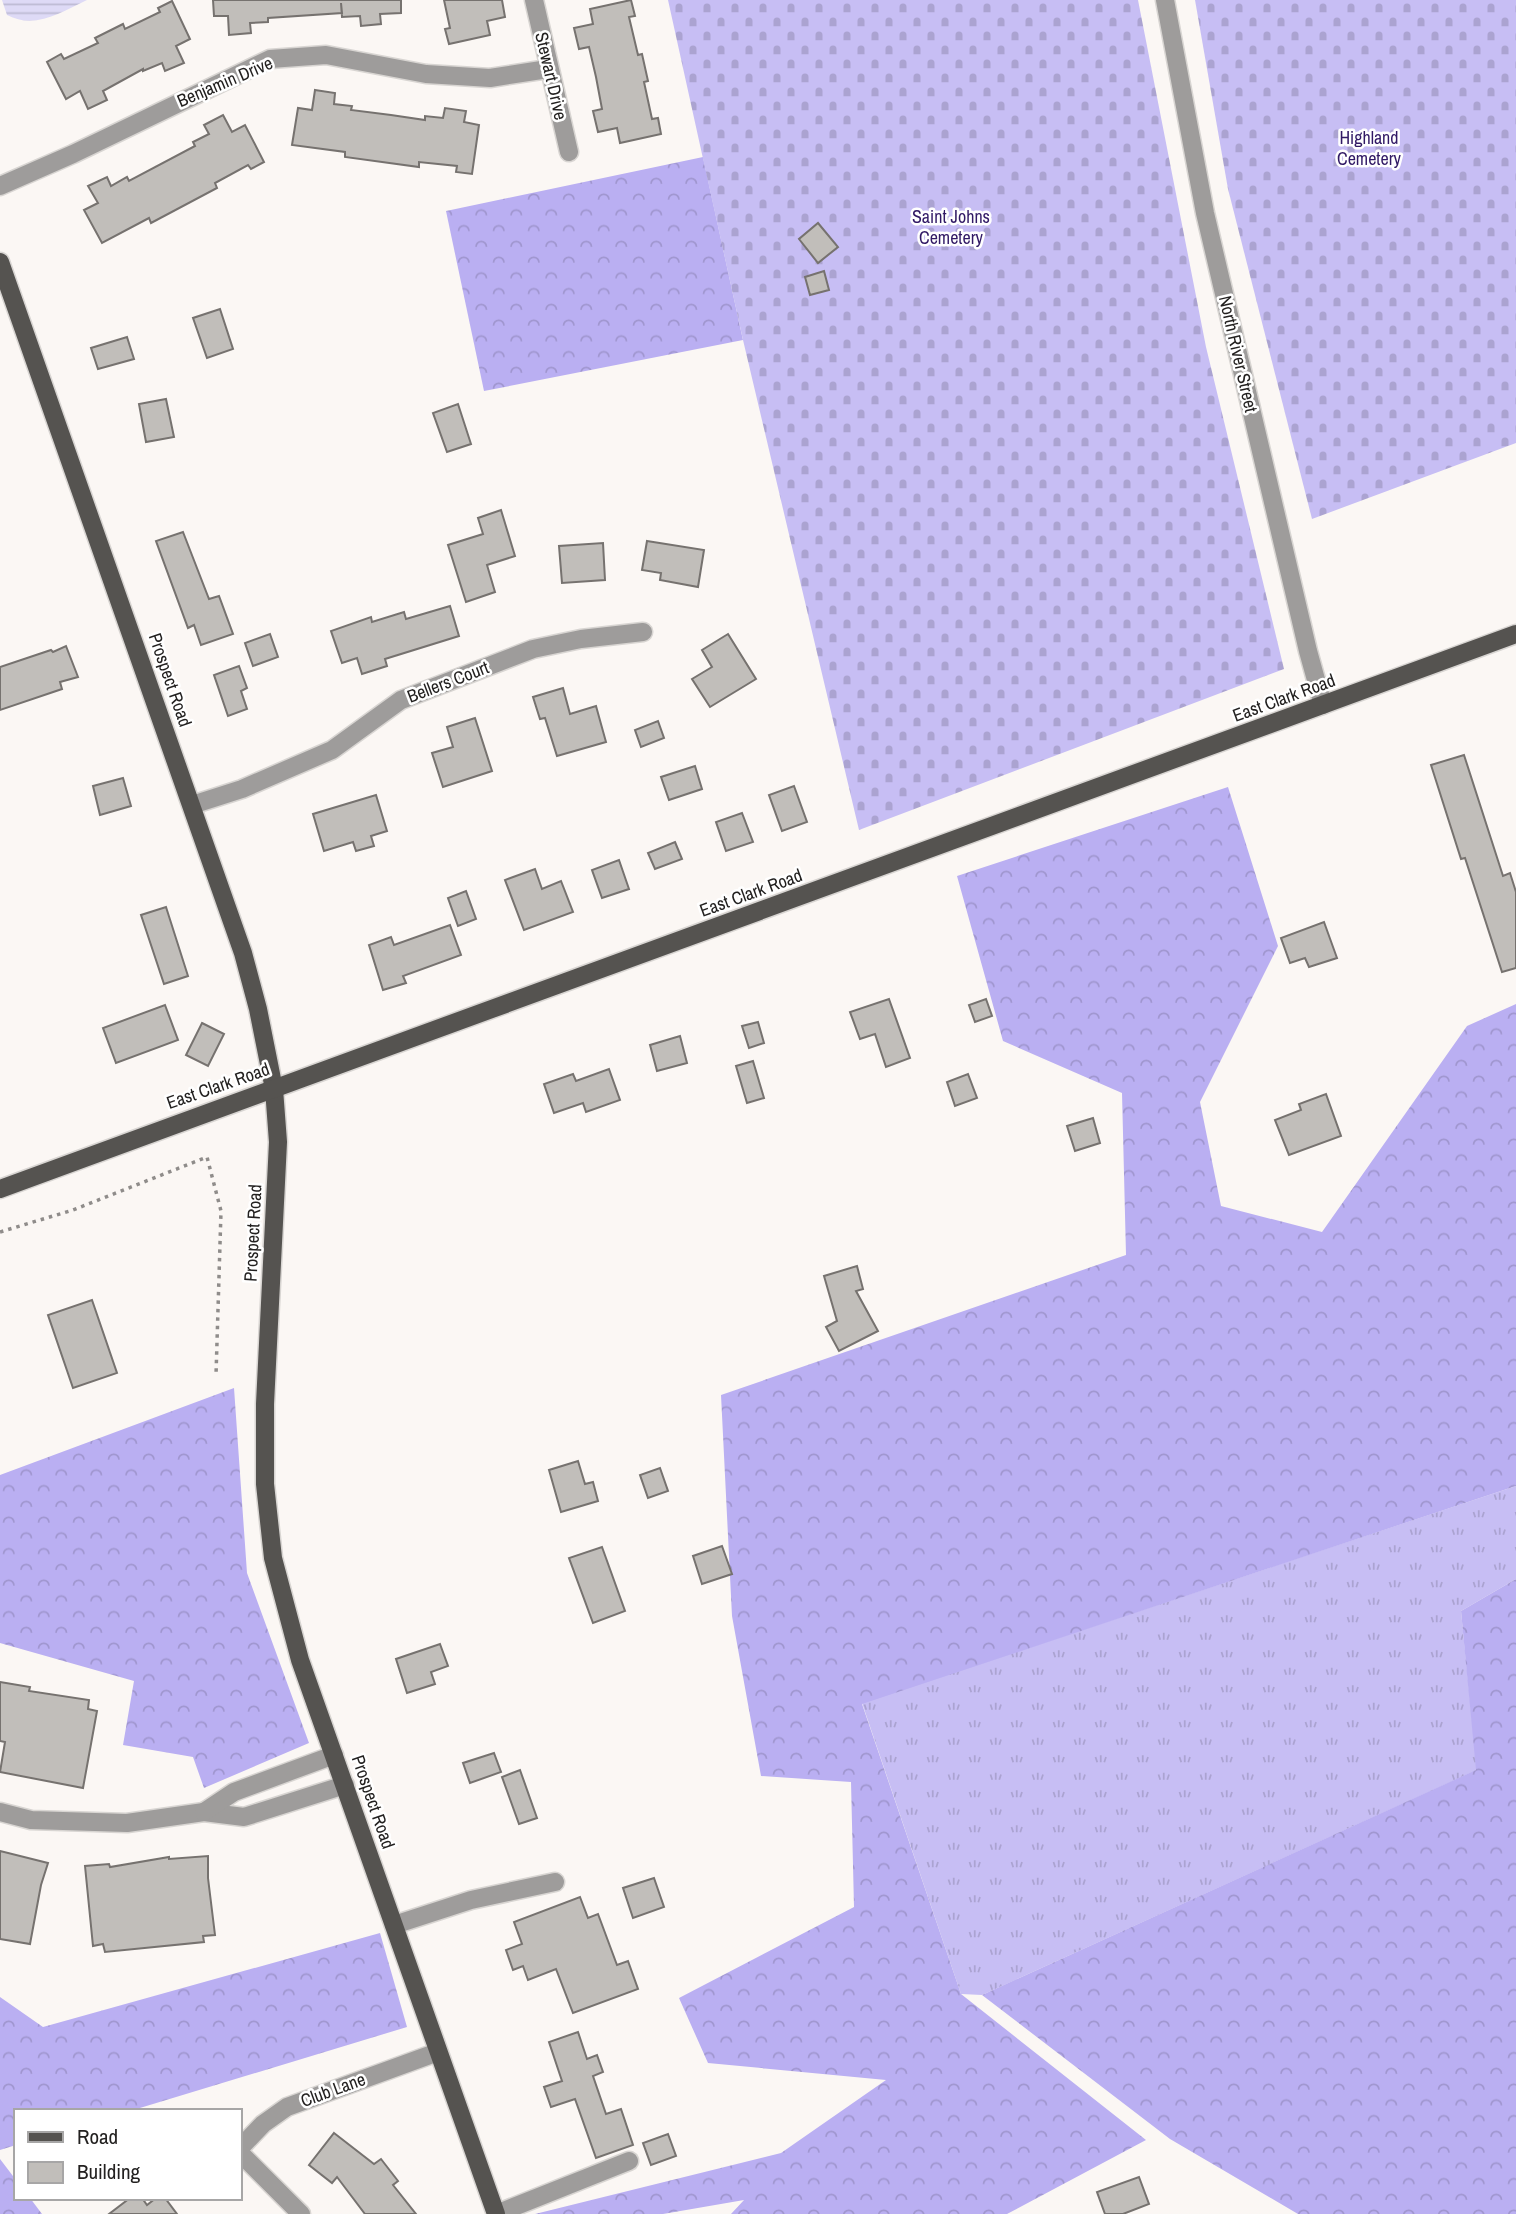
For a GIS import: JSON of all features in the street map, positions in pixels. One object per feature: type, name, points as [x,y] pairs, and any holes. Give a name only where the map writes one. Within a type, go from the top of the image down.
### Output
[{"type":"main road","name":"Prospect Road","points":[[0,262],[243,953],[258,1009],[274,1089],[278,1142],[265,1404],[265,1484],[273,1558],[300,1660],[496,2214]]},
{"type":"main road","name":"East Clark Road","points":[[0,1189],[1516,634]]},
{"type":"street","name":"Stewart Drive","points":[[534,0],[569,152]]},
{"type":"street","name":"North River Street","points":[[1164,0],[1205,213],[1323,705]]},
{"type":"street","name":"Benjamin Drive","points":[[0,186],[73,154],[270,59],[326,55],[426,75],[490,78],[548,69]]},
{"type":"street","name":"Bellers Court","points":[[191,806],[242,789],[332,750],[401,700],[533,649],[581,639],[643,632]]},
{"type":"street","points":[[204,1812],[234,1792],[334,1755]]},
{"type":"street","points":[[0,1812],[31,1820],[127,1823],[204,1812],[244,1817],[345,1785]]},
{"type":"street","points":[[394,1924],[471,1900],[555,1882]]},
{"type":"street","name":"Club Lane","points":[[242,2146],[263,2124],[287,2107],[438,2052]]},
{"type":"street","points":[[242,2155],[301,2214]]},
{"type":"street","points":[[496,2214],[629,2161]]},
{"type":"path","points":[[0,1232],[73,1210],[207,1157],[221,1211],[216,1376]]},
{"type":"green space","name":"Saint Johns Cemetery","points":[[668,0],[1138,0],[1206,347],[1284,669],[859,830],[743,340]]},
{"type":"green space","name":"Highland Cemetery","points":[[1195,0],[1516,0],[1516,443],[1312,519],[1228,189]]},
{"type":"green space","points":[[703,157],[743,340],[484,391],[446,211]]},
{"type":"green space","points":[[1228,787],[1278,946],[1200,1102],[1221,1206],[1322,1232],[1467,1026],[1516,1004],[1516,1486],[862,1704],[961,1994],[1146,2140],[1007,2214],[731,2214],[744,2200],[663,2214],[535,2214],[781,2153],[886,2080],[708,2063],[679,1998],[854,1907],[851,1782],[761,1776],[732,1616],[721,1395],[1126,1255],[1122,1093],[1003,1041],[957,876]]},
{"type":"green space","points":[[234,1388],[247,1573],[309,1743],[204,1788],[193,1757],[123,1745],[134,1681],[0,1643],[0,1475]]},
{"type":"green space","points":[[1516,1486],[1516,1579],[1461,1611],[1477,1770],[982,1995],[961,1994],[862,1703]]},
{"type":"green space","points":[[1516,1579],[1516,2214],[1298,2214],[1170,2139],[982,1995],[1476,1770],[1461,1611]]},
{"type":"green space","points":[[380,1933],[407,2027],[137,2109],[14,2109],[14,2146],[0,2150],[0,1997],[43,2027]]},
{"type":"green space","points":[[0,2159],[14,2177],[14,2200],[32,2200],[42,2214],[0,2214]]},
{"type":"shaded area","points":[[2,0],[87,0],[48,18],[28,21],[7,15]]},
{"type":"building","points":[[213,0],[401,0],[401,13],[380,14],[381,24],[361,26],[360,16],[342,17],[342,13],[268,18],[268,22],[250,23],[251,33],[229,35],[228,16],[214,16]]},
{"type":"building","points":[[444,0],[502,0],[505,17],[487,21],[490,35],[449,44],[445,29],[450,28]]},
{"type":"building","points":[[631,0],[635,16],[629,17],[638,55],[642,54],[648,81],[644,82],[652,119],[658,118],[661,134],[620,143],[617,128],[598,132],[593,111],[602,109],[596,77],[589,47],[579,49],[574,28],[593,24],[590,9]]},
{"type":"building","points":[[172,1],[190,39],[176,46],[184,63],[165,71],[162,63],[143,69],[103,91],[107,100],[88,109],[80,91],[66,99],[47,62],[61,54],[64,59],[98,43],[95,38],[123,24],[125,29],[160,12],[158,8]]},
{"type":"building","points":[[315,90],[335,93],[334,104],[352,106],[351,110],[425,120],[425,116],[443,118],[445,108],[466,111],[464,122],[479,125],[472,174],[456,172],[457,166],[419,162],[419,167],[345,157],[345,152],[292,145],[298,108],[312,110]]},
{"type":"building","points":[[223,115],[232,132],[245,125],[264,162],[251,169],[248,165],[215,183],[217,188],[151,223],[149,218],[102,243],[84,210],[98,203],[88,186],[107,177],[111,186],[127,177],[129,181],[195,146],[193,142],[209,134],[204,125]]},
{"type":"building","points":[[818,223],[838,247],[818,263],[799,239]]},
{"type":"building","points":[[824,271],[829,290],[810,295],[805,277]]},
{"type":"building","points":[[220,309],[233,349],[207,358],[193,318]]},
{"type":"building","points":[[127,337],[134,359],[98,369],[91,348]]},
{"type":"building","points":[[166,399],[174,437],[146,442],[139,404]]},
{"type":"building","points":[[458,404],[471,444],[447,452],[433,413]]},
{"type":"building","points":[[501,510],[515,556],[487,565],[495,592],[466,602],[448,545],[483,534],[478,518]]},
{"type":"building","points":[[183,532],[209,599],[219,596],[233,634],[201,645],[194,625],[188,628],[156,541]]},
{"type":"building","points":[[647,541],[704,550],[698,587],[660,580],[661,573],[642,570]]},
{"type":"building","points":[[603,543],[605,580],[562,583],[559,546]]},
{"type":"building","points":[[450,606],[459,636],[385,659],[387,666],[362,674],[357,658],[342,663],[331,631],[371,617],[372,622],[404,612],[406,619]]},
{"type":"building","points":[[270,634],[278,657],[253,666],[245,643]]},
{"type":"building","points":[[728,634],[756,679],[710,707],[692,679],[712,667],[702,650]]},
{"type":"building","points":[[66,646],[78,677],[60,682],[62,689],[0,710],[0,667]]},
{"type":"building","points":[[239,666],[247,688],[241,691],[247,709],[228,716],[214,675]]},
{"type":"building","points":[[563,688],[570,714],[596,706],[606,742],[557,756],[545,718],[540,719],[533,697]]},
{"type":"building","points":[[475,718],[492,771],[443,787],[432,753],[453,747],[447,727]]},
{"type":"building","points":[[658,721],[664,738],[641,747],[635,730]]},
{"type":"building","points":[[1464,755],[1503,876],[1510,873],[1516,892],[1516,968],[1502,972],[1465,858],[1461,859],[1431,765]]},
{"type":"building","points":[[695,766],[702,789],[669,800],[661,777]]},
{"type":"building","points":[[123,778],[131,806],[100,815],[93,786]]},
{"type":"building","points":[[794,786],[807,822],[782,831],[769,795]]},
{"type":"building","points":[[376,795],[387,831],[371,836],[374,846],[356,851],[353,842],[324,851],[313,814]]},
{"type":"building","points":[[742,813],[753,842],[726,851],[716,822]]},
{"type":"building","points":[[675,842],[682,859],[655,869],[648,853]]},
{"type":"building","points":[[619,860],[629,889],[602,898],[592,870]]},
{"type":"building","points":[[535,869],[542,889],[561,881],[573,912],[524,930],[505,880]]},
{"type":"building","points":[[466,891],[476,919],[458,926],[448,898]]},
{"type":"building","points":[[166,907],[188,976],[164,984],[141,915]]},
{"type":"building","points":[[1324,922],[1337,958],[1309,967],[1305,958],[1290,963],[1281,938]]},
{"type":"building","points":[[450,925],[461,955],[403,976],[406,983],[383,990],[369,945],[391,937],[394,945]]},
{"type":"building","points":[[889,999],[910,1058],[886,1067],[875,1034],[860,1039],[850,1012]]},
{"type":"building","points":[[986,999],[992,1016],[975,1022],[969,1005]]},
{"type":"building","points":[[165,1005],[178,1040],[116,1063],[103,1028]]},
{"type":"building","points":[[758,1022],[764,1043],[749,1048],[742,1026]]},
{"type":"building","points":[[202,1023],[224,1034],[208,1066],[186,1055]]},
{"type":"building","points":[[680,1036],[687,1063],[657,1071],[650,1045]]},
{"type":"building","points":[[753,1061],[764,1098],[747,1103],[736,1066]]},
{"type":"building","points":[[609,1069],[620,1100],[586,1112],[583,1103],[554,1113],[544,1084],[573,1074],[576,1081]]},
{"type":"building","points":[[968,1074],[977,1098],[955,1106],[947,1082]]},
{"type":"building","points":[[1326,1094],[1341,1136],[1289,1155],[1275,1120],[1301,1110],[1299,1104]]},
{"type":"building","points":[[1093,1118],[1100,1143],[1075,1151],[1067,1126]]},
{"type":"building","points":[[857,1266],[863,1289],[856,1291],[878,1331],[839,1351],[826,1327],[837,1321],[824,1276]]},
{"type":"building","points":[[92,1300],[117,1373],[73,1388],[48,1315]]},
{"type":"building","points":[[578,1461],[585,1484],[593,1482],[598,1501],[561,1512],[549,1470]]},
{"type":"building","points":[[660,1468],[668,1491],[648,1498],[640,1475]]},
{"type":"building","points":[[722,1546],[732,1574],[702,1584],[693,1556]]},
{"type":"building","points":[[602,1547],[625,1611],[593,1623],[569,1558]]},
{"type":"building","points":[[440,1644],[448,1666],[431,1672],[435,1684],[407,1693],[396,1659]]},
{"type":"building","points":[[0,1682],[30,1687],[29,1691],[89,1700],[88,1709],[97,1711],[83,1788],[0,1772],[5,1742],[0,1741]]},
{"type":"building","points":[[494,1753],[501,1772],[470,1783],[463,1763]]},
{"type":"building","points":[[520,1770],[537,1818],[519,1824],[502,1777]]},
{"type":"building","points":[[0,1851],[48,1863],[30,1944],[0,1939]]},
{"type":"building","points":[[208,1856],[215,1935],[203,1936],[204,1942],[105,1952],[103,1944],[93,1946],[85,1866],[109,1864],[110,1867],[169,1857]]},
{"type":"building","points":[[654,1878],[664,1907],[633,1918],[623,1888]]},
{"type":"building","points":[[580,1897],[588,1918],[598,1914],[617,1965],[628,1961],[638,1989],[573,2013],[556,1969],[528,1980],[523,1966],[513,1970],[506,1950],[522,1944],[514,1922]]},
{"type":"building","points":[[578,2032],[587,2059],[597,2055],[603,2072],[593,2076],[606,2114],[621,2109],[633,2145],[596,2158],[575,2099],[551,2107],[544,2087],[562,2081],[549,2042]]},
{"type":"building","points":[[334,2133],[374,2164],[381,2159],[398,2181],[393,2185],[416,2214],[365,2214],[337,2177],[332,2183],[309,2165]]},
{"type":"building","points":[[668,2134],[676,2156],[651,2165],[643,2143]]},
{"type":"building","points":[[1139,2177],[1149,2204],[1123,2214],[1105,2214],[1097,2192]]},
{"type":"building","points":[[127,2200],[143,2200],[147,2205],[153,2200],[166,2200],[177,2214],[109,2214]]}]
